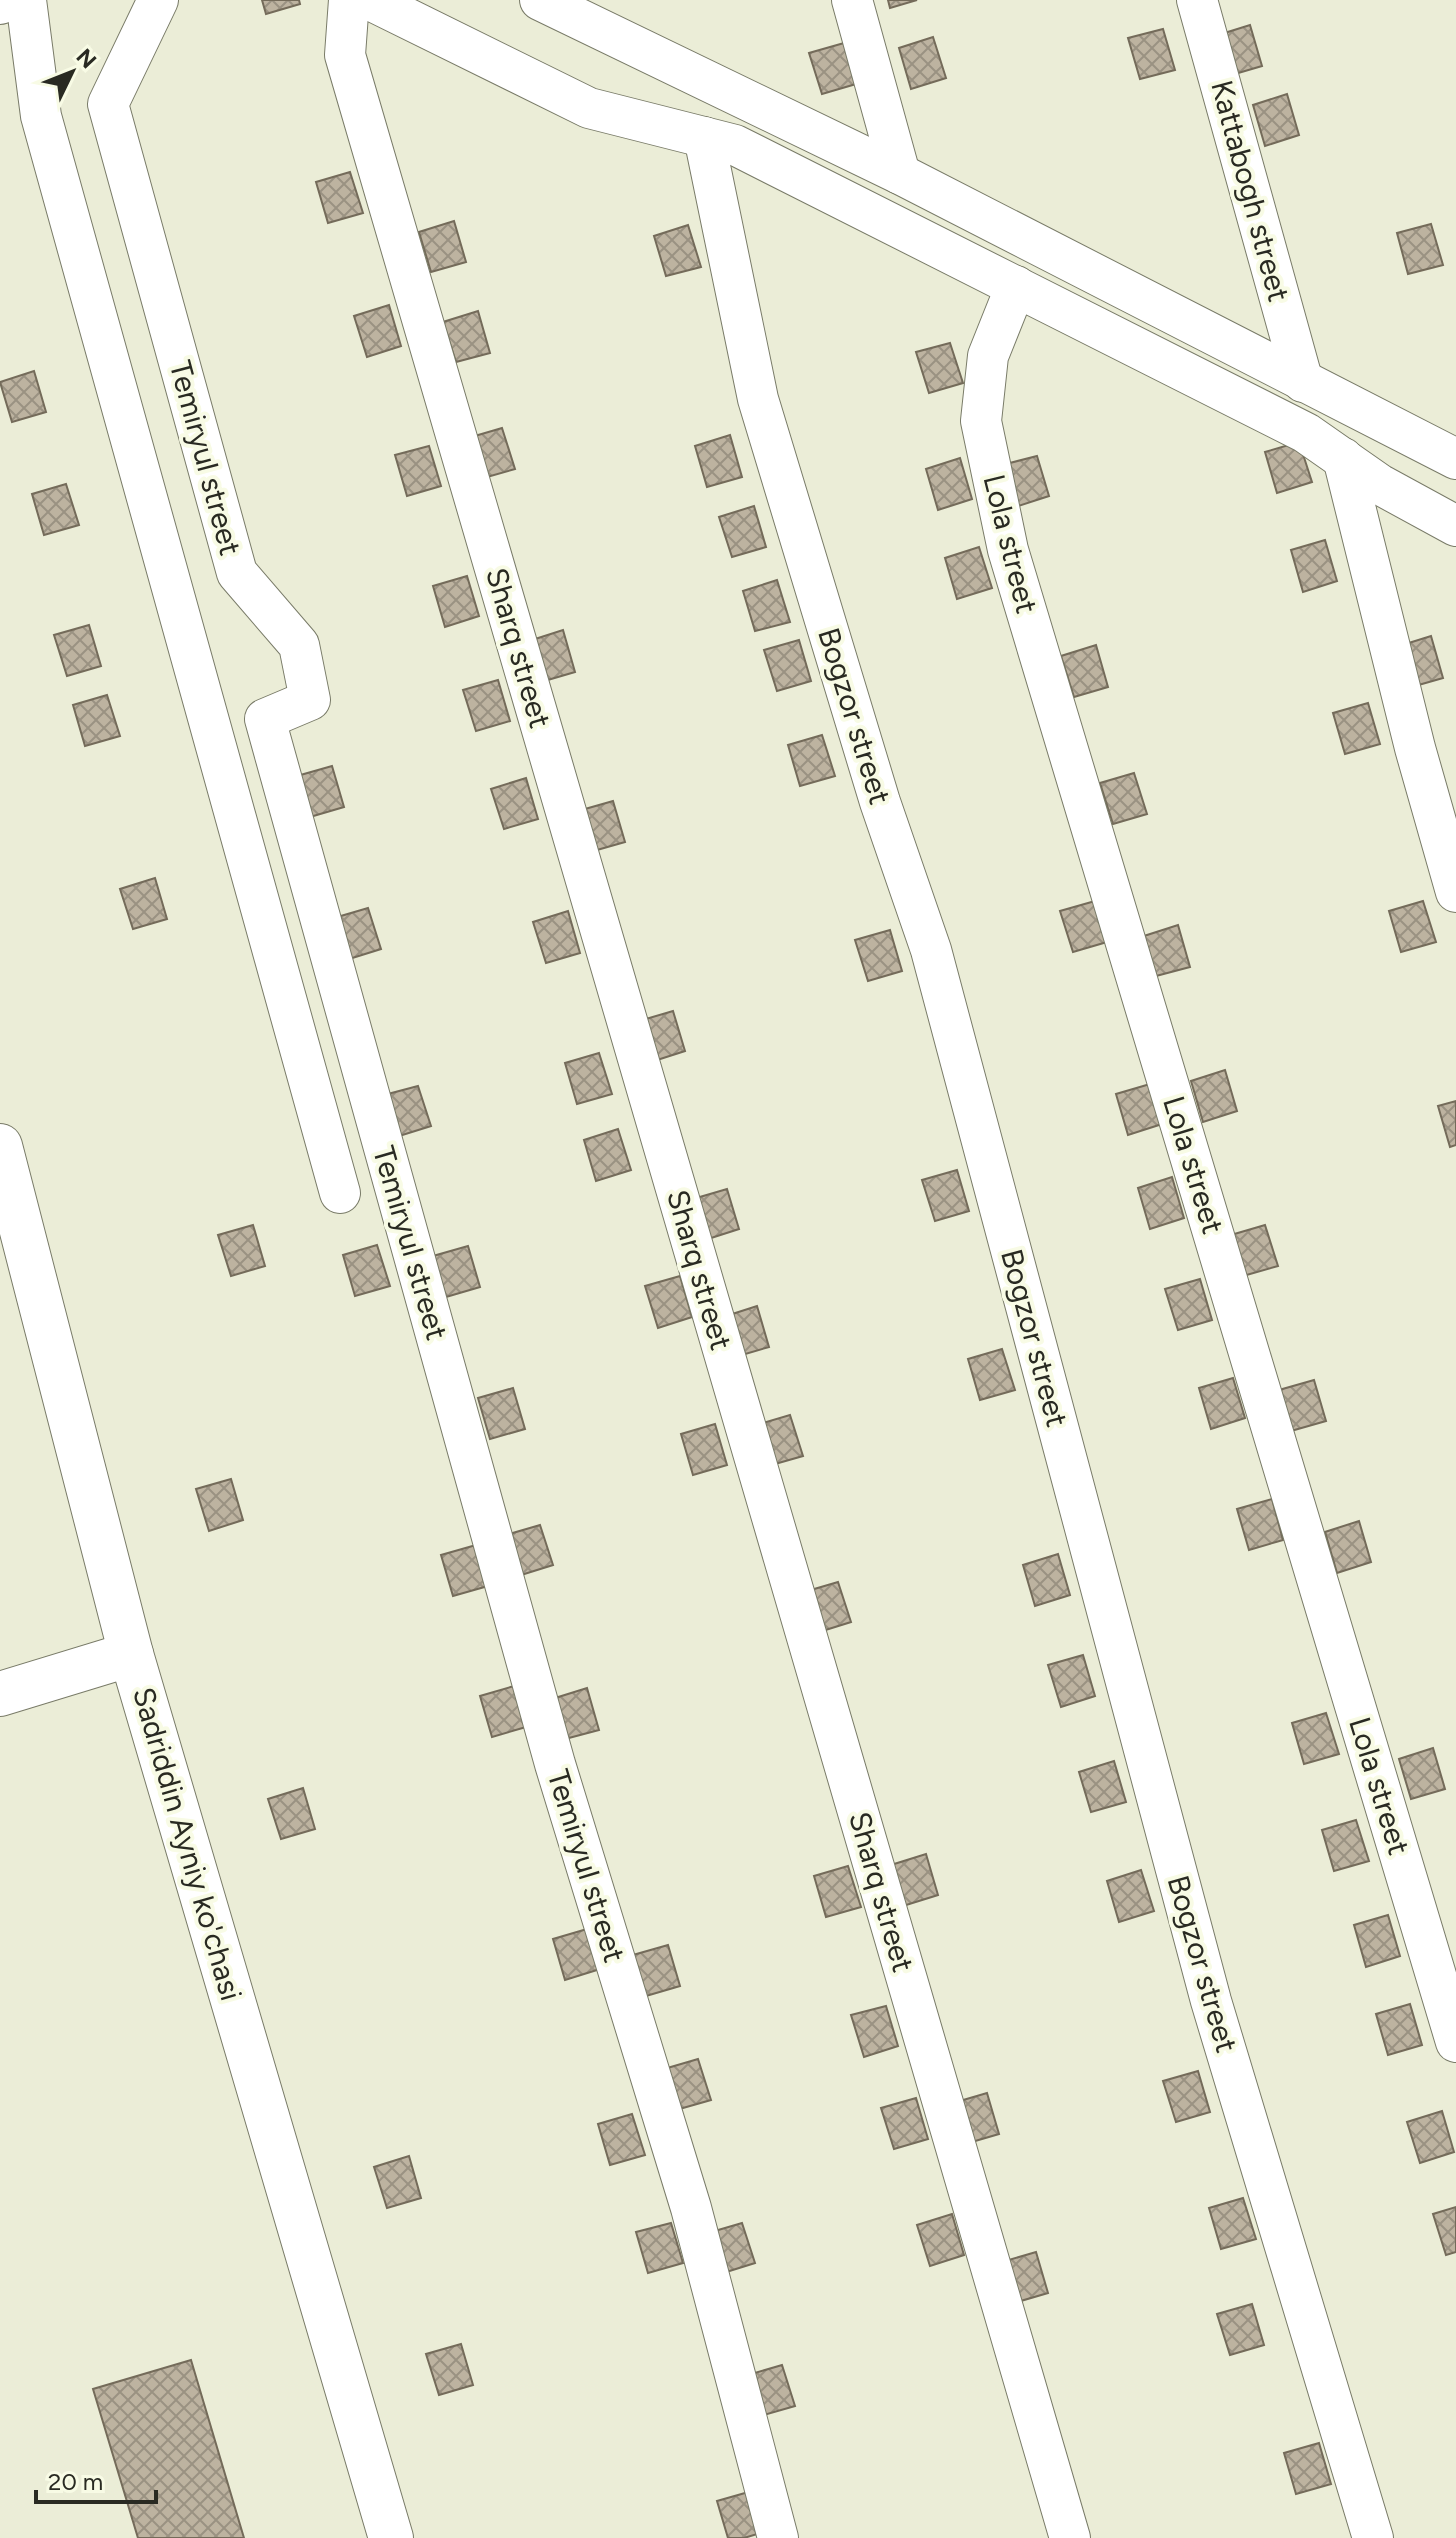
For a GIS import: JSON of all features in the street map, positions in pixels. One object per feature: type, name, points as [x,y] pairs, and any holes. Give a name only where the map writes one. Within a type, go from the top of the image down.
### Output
[{"type":"street","points":[[26,0],[41,116],[340,1193]]},
{"type":"street","name":"Temiryul street","points":[[158,0],[108,104],[237,573],[299,645],[310,700],[265,719],[555,1764],[691,2208],[778,2538]]},
{"type":"street","name":"Sharq street","points":[[349,0],[345,55],[1070,2538]]},
{"type":"street","points":[[370,0],[589,108],[735,145],[1306,433],[1379,484],[1456,526]]},
{"type":"street","points":[[540,0],[900,174],[1456,459]]},
{"type":"street","points":[[852,0],[900,174]]},
{"type":"street","name":"Kattabogh street","points":[[1197,0],[1303,382]]},
{"type":"street","name":"Bogzor street","points":[[704,137],[758,399],[880,802],[931,950],[1211,2001],[1373,2538]]},
{"type":"street","name":"Lola street","points":[[1016,286],[988,356],[981,421],[1008,550],[1456,2042]]},
{"type":"street","points":[[1343,458],[1415,748],[1456,892]]},
{"type":"street","name":"Sadriddin Ayniy ko'chasi","points":[[0,1146],[131,1654],[391,2538]]},
{"type":"street","points":[[0,1694],[131,1654]]},
{"type":"building","points":[[262,0],[299,0],[300,4],[266,14]]},
{"type":"building","points":[[888,0],[917,0],[890,8]]},
{"type":"building","points":[[1250,25],[1262,66],[1228,76],[1215,36]]},
{"type":"building","points":[[1163,29],[1175,70],[1140,79],[1128,38]]},
{"type":"building","points":[[933,37],[946,78],[911,89],[899,48]]},
{"type":"building","points":[[844,43],[856,84],[822,94],[809,53]]},
{"type":"building","points":[[1287,94],[1299,135],[1265,146],[1253,105]]},
{"type":"building","points":[[350,172],[363,213],[328,223],[316,182]]},
{"type":"building","points":[[454,221],[466,262],[431,272],[419,232]]},
{"type":"building","points":[[1431,224],[1443,265],[1408,274],[1397,233]]},
{"type":"building","points":[[688,225],[701,267],[666,276],[654,236]]},
{"type":"building","points":[[389,305],[401,346],[367,357],[354,316]]},
{"type":"building","points":[[478,311],[490,353],[456,362],[443,322]]},
{"type":"building","points":[[950,343],[963,383],[929,393],[916,352]]},
{"type":"building","points":[[34,371],[46,412],[12,422],[0,382]]},
{"type":"building","points":[[502,428],[515,469],[480,479],[468,438]]},
{"type":"building","points":[[730,435],[742,477],[707,487],[695,446]]},
{"type":"building","points":[[1299,442],[1312,482],[1277,493],[1265,452]]},
{"type":"building","points":[[429,446],[441,486],[407,496],[395,455]]},
{"type":"building","points":[[1037,456],[1049,496],[1015,507],[1002,465]]},
{"type":"building","points":[[960,458],[972,499],[938,510],[926,469]]},
{"type":"building","points":[[66,484],[79,525],[44,535],[32,494]]},
{"type":"building","points":[[754,506],[766,547],[732,557],[719,517]]},
{"type":"building","points":[[1325,540],[1337,581],[1303,592],[1291,550]]},
{"type":"building","points":[[979,547],[992,588],[957,599],[945,558]]},
{"type":"building","points":[[467,576],[479,616],[445,627],[433,586]]},
{"type":"building","points":[[777,580],[790,622],[755,631],[743,591]]},
{"type":"building","points":[[89,625],[101,666],[67,676],[54,635]]},
{"type":"building","points":[[563,630],[575,672],[541,682],[529,641]]},
{"type":"building","points":[[1431,636],[1443,678],[1408,688],[1396,647]]},
{"type":"building","points":[[799,640],[811,681],[777,691],[764,650]]},
{"type":"building","points":[[1096,645],[1108,687],[1074,697],[1061,656]]},
{"type":"building","points":[[498,680],[510,721],[476,731],[463,690]]},
{"type":"building","points":[[107,695],[120,736],[85,746],[73,705]]},
{"type":"building","points":[[1368,703],[1380,744],[1345,754],[1333,713]]},
{"type":"building","points":[[822,735],[835,776],[800,786],[788,745]]},
{"type":"building","points":[[332,766],[344,807],[310,817],[297,776]]},
{"type":"building","points":[[1134,773],[1147,814],[1113,824],[1100,783]]},
{"type":"building","points":[[526,778],[538,819],[504,829],[491,789]]},
{"type":"building","points":[[613,801],[625,842],[590,852],[578,811]]},
{"type":"building","points":[[155,878],[167,919],[133,929],[120,889]]},
{"type":"building","points":[[1095,901],[1107,942],[1073,952],[1060,911]]},
{"type":"building","points":[[1423,901],[1436,942],[1401,952],[1389,911]]},
{"type":"building","points":[[368,908],[381,949],[346,960],[334,918]]},
{"type":"building","points":[[568,911],[580,953],[546,963],[533,922]]},
{"type":"building","points":[[1178,925],[1190,967],[1156,976],[1144,936]]},
{"type":"building","points":[[890,930],[902,971],[868,981],[855,940]]},
{"type":"building","points":[[673,1011],[685,1051],[651,1062],[639,1021]]},
{"type":"building","points":[[599,1053],[612,1094],[577,1104],[565,1063]]},
{"type":"building","points":[[1225,1070],[1237,1111],[1203,1122],[1191,1081]]},
{"type":"building","points":[[1150,1084],[1162,1124],[1128,1135],[1116,1094]]},
{"type":"building","points":[[418,1086],[431,1126],[396,1137],[384,1095]]},
{"type":"building","points":[[1456,1101],[1456,1145],[1450,1147],[1438,1106]]},
{"type":"building","points":[[618,1129],[631,1170],[596,1181],[584,1140]]},
{"type":"building","points":[[957,1170],[969,1211],[935,1221],[922,1180]]},
{"type":"building","points":[[1172,1177],[1184,1218],[1150,1229],[1138,1188]]},
{"type":"building","points":[[727,1189],[739,1229],[705,1240],[693,1199]]},
{"type":"building","points":[[253,1225],[265,1266],[231,1276],[218,1235]]},
{"type":"building","points":[[1265,1225],[1278,1266],[1243,1276],[1231,1235]]},
{"type":"building","points":[[377,1245],[390,1286],[355,1296],[343,1255]]},
{"type":"building","points":[[468,1246],[480,1287],[446,1297],[433,1256]]},
{"type":"building","points":[[680,1276],[692,1317],[658,1328],[645,1286]]},
{"type":"building","points":[[1200,1279],[1212,1320],[1178,1330],[1165,1289]]},
{"type":"building","points":[[757,1306],[769,1347],[735,1357],[723,1317]]},
{"type":"building","points":[[1002,1349],[1015,1390],[980,1400],[968,1359]]},
{"type":"building","points":[[1233,1378],[1245,1418],[1211,1429],[1199,1388]]},
{"type":"building","points":[[1314,1380],[1326,1421],[1291,1431],[1279,1390]]},
{"type":"building","points":[[513,1388],[525,1429],[490,1439],[478,1398]]},
{"type":"building","points":[[790,1415],[803,1456],[768,1466],[756,1425]]},
{"type":"building","points":[[715,1424],[727,1465],[693,1475],[681,1434]]},
{"type":"building","points":[[231,1479],[243,1520],[209,1531],[196,1489]]},
{"type":"building","points":[[1272,1499],[1283,1540],[1249,1550],[1237,1509]]},
{"type":"building","points":[[1359,1521],[1371,1562],[1337,1573],[1325,1532]]},
{"type":"building","points":[[540,1525],[553,1565],[518,1576],[506,1535]]},
{"type":"building","points":[[476,1545],[488,1586],[453,1596],[441,1555]]},
{"type":"building","points":[[1058,1554],[1070,1595],[1035,1606],[1023,1565]]},
{"type":"building","points":[[838,1582],[851,1622],[816,1633],[804,1592]]},
{"type":"building","points":[[1083,1655],[1095,1696],[1061,1707],[1048,1665]]},
{"type":"building","points":[[514,1686],[526,1727],[492,1737],[480,1696]]},
{"type":"building","points":[[587,1688],[599,1730],[565,1739],[552,1699]]},
{"type":"building","points":[[1326,1713],[1339,1754],[1304,1764],[1292,1723]]},
{"type":"building","points":[[1433,1748],[1445,1789],[1411,1799],[1399,1759]]},
{"type":"building","points":[[1114,1761],[1126,1802],[1091,1812],[1079,1772]]},
{"type":"building","points":[[303,1788],[315,1829],[281,1839],[268,1799]]},
{"type":"building","points":[[1356,1820],[1369,1861],[1334,1871],[1322,1830]]},
{"type":"building","points":[[926,1854],[938,1895],[903,1906],[891,1865]]},
{"type":"building","points":[[848,1866],[861,1907],[826,1917],[814,1876]]},
{"type":"building","points":[[1141,1870],[1154,1911],[1119,1922],[1107,1881]]},
{"type":"building","points":[[1388,1915],[1400,1956],[1366,1967],[1354,1925]]},
{"type":"building","points":[[587,1929],[600,1969],[565,1980],[553,1939]]},
{"type":"building","points":[[668,1945],[680,1986],[646,1996],[633,1955]]},
{"type":"building","points":[[1410,2004],[1422,2045],[1388,2055],[1376,2014]]},
{"type":"building","points":[[886,2006],[898,2046],[864,2057],[851,2015]]},
{"type":"building","points":[[698,2059],[711,2100],[676,2110],[664,2069]]},
{"type":"building","points":[[1198,2071],[1210,2112],[1176,2122],[1163,2081]]},
{"type":"building","points":[[987,2093],[999,2134],[965,2144],[953,2103]]},
{"type":"building","points":[[916,2098],[928,2139],[894,2149],[881,2108]]},
{"type":"building","points":[[1442,2111],[1454,2152],[1420,2163],[1407,2122]]},
{"type":"building","points":[[632,2114],[645,2155],[610,2165],[598,2124]]},
{"type":"building","points":[[409,2156],[421,2198],[387,2208],[374,2167]]},
{"type":"building","points":[[1243,2198],[1256,2239],[1221,2249],[1209,2208]]},
{"type":"building","points":[[1456,2207],[1456,2252],[1446,2255],[1433,2214]]},
{"type":"building","points":[[952,2214],[964,2255],[930,2266],[917,2225]]},
{"type":"building","points":[[671,2223],[683,2263],[648,2273],[636,2232]]},
{"type":"building","points":[[742,2223],[755,2263],[720,2274],[708,2233]]},
{"type":"building","points":[[1036,2252],[1048,2293],[1014,2303],[1002,2262]]},
{"type":"building","points":[[1252,2304],[1264,2345],[1230,2355],[1217,2314]]},
{"type":"building","points":[[461,2344],[473,2385],[439,2395],[426,2354]]},
{"type":"building","points":[[191,2360],[244,2538],[138,2538],[93,2389]]},
{"type":"building","points":[[782,2365],[795,2406],[760,2416],[748,2375]]},
{"type":"building","points":[[1319,2443],[1331,2484],[1296,2494],[1284,2453]]},
{"type":"building","points":[[752,2491],[764,2532],[744,2538],[728,2538],[717,2501]]}]
